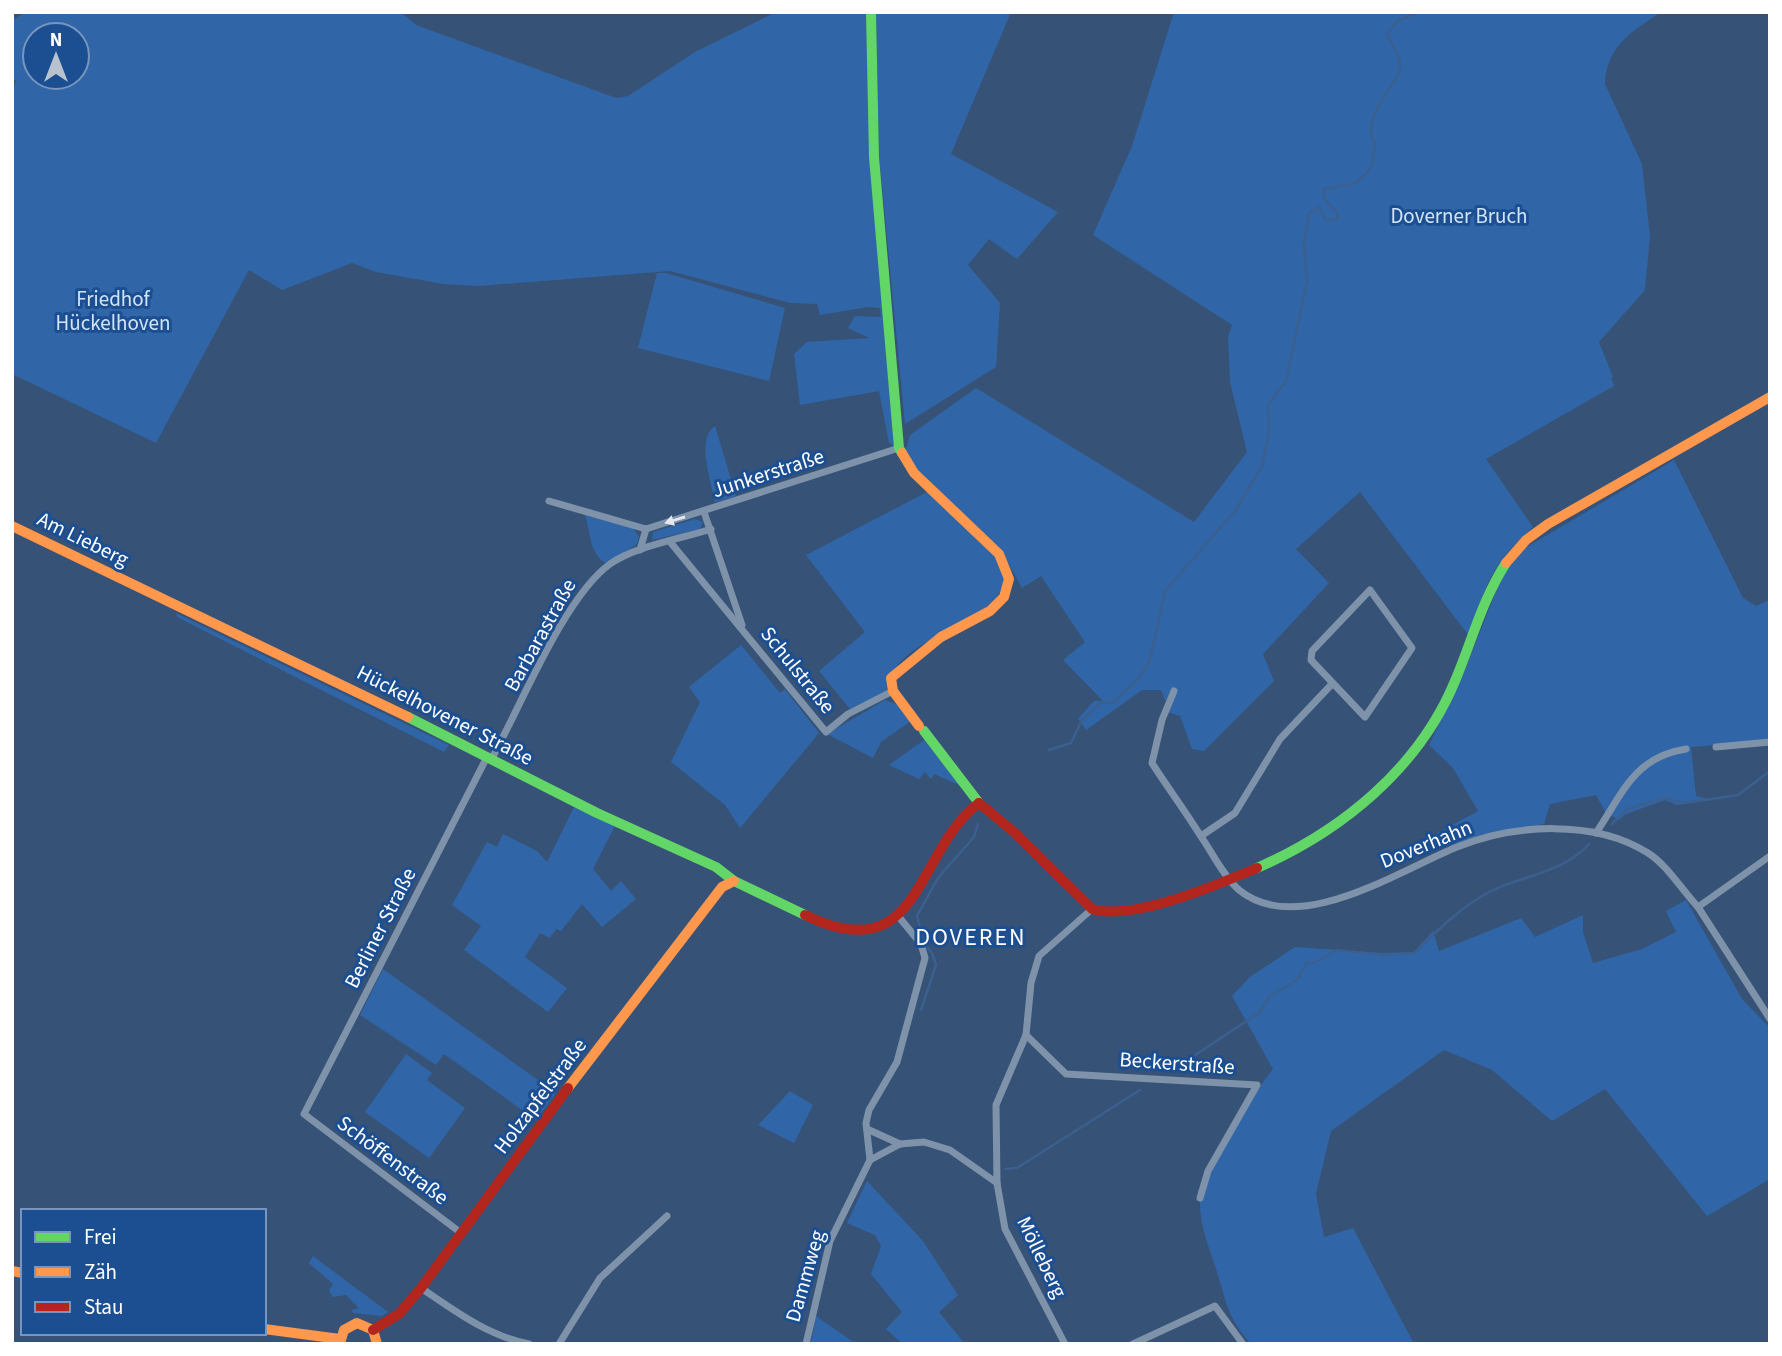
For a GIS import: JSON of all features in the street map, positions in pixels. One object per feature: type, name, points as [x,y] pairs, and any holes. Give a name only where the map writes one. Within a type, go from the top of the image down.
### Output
[{"type":"street","points":[[871,12],[874,157],[899,448],[914,473],[999,554],[1009,579],[1004,597],[990,611],[941,637],[891,678],[893,691],[979,803]]},
{"type":"street","points":[[997,1183],[950,1150],[924,1142],[900,1144],[870,1160],[867,1129],[869,1110],[897,1062],[925,958],[921,944],[899,916],[963,814],[979,803],[985,803],[1092,909],[1112,913],[1261,869],[1324,834],[1381,788],[1406,760],[1447,700],[1500,572],[1515,551],[1532,535],[1770,397]]},
{"type":"street","name":"Junkerstraße","points":[[646,529],[899,448]]},
{"type":"street","points":[[549,501],[646,529],[640,550]]},
{"type":"street","name":"Schulstraße","points":[[704,512],[743,629]]},
{"type":"street","name":"Am Lieberg","points":[[12,526],[136,586]]},
{"type":"street","name":"Barbarastraße","points":[[489,759],[565,618],[591,580],[612,563],[640,550],[711,529]]},
{"type":"street","name":"Schulstraße","points":[[671,543],[826,732],[848,714],[893,691]]},
{"type":"street","name":"Hückelhovener Straße","points":[[136,586],[716,867],[734,881],[829,927],[859,931],[887,924],[899,916]]},
{"type":"street","points":[[1370,590],[1412,648],[1365,717],[1331,685],[1311,660],[1312,651],[1370,590]]},
{"type":"street","points":[[1201,836],[1235,813],[1279,739],[1331,685]]},
{"type":"street","name":"Doverhahn","points":[[1174,691],[1162,720],[1152,763],[1231,880],[1257,900],[1278,908],[1301,908],[1406,871],[1459,846],[1497,836],[1538,828],[1596,833],[1622,840],[1648,853],[1698,907],[1770,1019]]},
{"type":"street","points":[[1716,747],[1770,742]]},
{"type":"street","points":[[1596,833],[1641,766],[1663,753],[1686,749]]},
{"type":"street","name":"Berliner Straße","points":[[304,1114],[489,759]]},
{"type":"street","points":[[1698,907],[1770,856]]},
{"type":"street","name":"Holzapfelstraße","points":[[373,1330],[399,1314],[421,1288],[573,1080],[722,887],[734,881]]},
{"type":"street","name":"Mölleberg","points":[[1065,1344],[1005,1229],[997,1183],[996,1104],[1026,1035],[1031,983],[1039,956],[1092,909]]},
{"type":"street","name":"Beckerstraße","points":[[1026,1035],[1066,1074],[1257,1086],[1209,1171],[1200,1198]]},
{"type":"street","name":"Schöffenstraße","points":[[304,1114],[461,1233]]},
{"type":"street","points":[[867,1129],[900,1144]]},
{"type":"street","name":"Dammweg","points":[[807,1344],[830,1241],[870,1160]]},
{"type":"street","points":[[559,1344],[600,1278],[667,1216]]},
{"type":"street","points":[[421,1288],[475,1324],[502,1337],[529,1344]]},
{"type":"street","points":[[1133,1344],[1215,1306],[1243,1344]]},
{"type":"street","points":[[266,1329],[340,1341],[344,1330],[357,1323],[373,1330],[377,1344]]},
{"type":"green space","name":"Friedhof Hückelhoven","points":[[24,12],[401,12],[416,25],[616,98],[628,96],[695,52],[776,12],[867,12],[870,153],[894,446],[889,443],[879,391],[800,405],[794,354],[807,342],[869,338],[848,328],[855,316],[881,317],[880,308],[868,307],[820,315],[817,304],[790,303],[670,271],[478,286],[443,284],[376,272],[352,263],[282,290],[249,270],[156,443],[12,374],[12,89],[16,81],[12,77],[12,16],[16,19]]},
{"type":"green space","points":[[876,12],[1011,12],[951,154],[1058,212],[1017,259],[989,239],[968,265],[1000,303],[996,367],[905,424],[879,154]]},
{"type":"green space","name":"Doverner Bruch","points":[[1174,12],[1662,12],[1623,41],[1610,60],[1605,84],[1642,164],[1650,236],[1645,290],[1599,342],[1614,386],[1486,459],[1533,527],[1499,564],[1480,603],[1469,636],[1360,492],[1296,549],[1329,583],[1263,654],[1274,681],[1204,751],[1192,749],[1180,716],[1167,712],[1171,692],[1165,701],[1161,690],[1142,690],[1086,730],[1078,719],[1094,701],[1103,701],[1063,660],[1085,642],[1041,576],[1022,588],[999,547],[916,469],[906,449],[910,435],[976,388],[1194,522],[1247,452],[1230,382],[1228,336],[1232,325],[1093,235],[1132,146]]},
{"type":"green space","points":[[657,273],[666,273],[785,308],[769,381],[638,348]]},
{"type":"green space","points":[[715,426],[736,496],[715,502],[705,450],[709,432]]},
{"type":"green space","points":[[1674,460],[1743,598],[1756,606],[1770,600],[1768,741],[1691,747],[1696,796],[1712,800],[1677,805],[1665,800],[1626,814],[1619,820],[1606,813],[1596,795],[1550,804],[1544,824],[1484,834],[1445,847],[1434,835],[1478,811],[1453,768],[1429,745],[1467,665],[1500,581],[1522,550]]},
{"type":"green space","points":[[927,492],[998,557],[1006,580],[995,598],[980,613],[906,656],[894,671],[887,691],[850,709],[819,671],[865,632],[806,555]]},
{"type":"green space","points":[[585,515],[633,528],[639,537],[637,544],[607,564],[594,549]]},
{"type":"green space","points":[[695,519],[703,522],[700,529],[652,540],[653,532]]},
{"type":"green space","points":[[176,613],[449,745],[444,752],[177,617]]},
{"type":"green space","points":[[741,645],[780,693],[785,689],[819,733],[740,828],[725,805],[671,762],[700,702],[689,687]]},
{"type":"green space","points":[[885,700],[899,705],[911,721],[881,742],[873,758],[827,734]]},
{"type":"green space","points":[[924,740],[961,786],[934,774],[931,779],[925,772],[919,779],[889,765]]},
{"type":"green space","points":[[574,807],[615,826],[593,869],[611,891],[621,881],[636,899],[602,927],[582,904],[561,931],[556,929],[550,938],[540,933],[525,957],[567,988],[548,1012],[464,950],[481,926],[452,905],[487,842],[497,847],[503,834],[537,851],[547,862]]},
{"type":"green space","points":[[1686,900],[1742,999],[1770,1028],[1770,1179],[1707,1216],[1605,1089],[1552,1121],[1492,1070],[1444,1050],[1331,1131],[1316,1194],[1324,1237],[1353,1228],[1414,1344],[1251,1344],[1237,1326],[1226,1302],[1203,1228],[1200,1209],[1203,1185],[1218,1151],[1273,1069],[1232,996],[1250,977],[1295,947],[1383,953],[1414,952],[1433,931],[1439,951],[1521,918],[1535,937],[1583,915],[1583,932],[1593,963],[1642,949],[1676,932],[1666,911]]},
{"type":"green space","points":[[383,969],[556,1093],[536,1120],[444,1054],[436,1065],[360,1015]]},
{"type":"green space","points":[[406,1054],[432,1073],[427,1080],[465,1108],[429,1158],[365,1112]]},
{"type":"green space","points":[[790,1091],[813,1105],[794,1143],[758,1125]]},
{"type":"green space","points":[[867,1181],[923,1241],[958,1295],[939,1312],[965,1344],[903,1344],[886,1329],[902,1312],[871,1274],[881,1246],[875,1235],[847,1223]]},
{"type":"green space","points":[[313,1256],[388,1312],[382,1316],[353,1313],[352,1310],[359,1308],[346,1295],[333,1297],[329,1291],[333,1284],[309,1263]]},
{"type":"green space","points":[[816,1316],[856,1344],[811,1344]]},
{"type":"waterway","points":[[1049,750],[1071,743],[1081,722],[1100,703],[1114,702],[1140,677],[1148,665],[1165,591],[1235,511],[1262,466],[1269,431],[1268,405],[1286,381],[1307,281],[1304,242],[1309,213],[1319,207],[1325,219],[1337,220],[1338,214],[1326,200],[1324,189],[1353,184],[1367,173],[1372,165],[1375,144],[1371,127],[1373,118],[1399,74],[1400,67],[1399,57],[1387,34],[1398,21],[1417,12]]},
{"type":"waterway","points":[[1612,824],[1627,809],[1665,798],[1684,803],[1738,795],[1770,771]]},
{"type":"waterway","points":[[921,1010],[936,965],[932,953],[924,943],[917,916],[938,878],[974,837],[978,824]]},
{"type":"waterway","points":[[1174,1069],[1260,1012],[1269,997],[1298,979],[1307,962],[1313,963],[1337,950],[1383,955],[1415,953],[1450,919],[1480,897],[1555,867],[1579,854],[1589,844]]},
{"type":"waterway","points":[[1005,1169],[1017,1168],[1140,1090]]},
{"type":"traffic: fast","points":[[871,12],[874,157],[899,448],[902,453]]},
{"type":"traffic: fast","points":[[1257,868],[1288,853],[1348,816],[1399,769],[1440,712],[1484,606],[1506,563]]},
{"type":"traffic: fast","points":[[408,717],[597,813],[716,867],[734,881],[805,915]]},
{"type":"traffic: fast","points":[[924,731],[979,803]]},
{"type":"traffic: slow","points":[[1506,563],[1526,540],[1548,524],[1770,397]]},
{"type":"traffic: slow","points":[[902,453],[914,473],[999,554],[1009,579],[1004,597],[990,611],[941,637],[891,678],[893,691],[919,726]]},
{"type":"traffic: slow","points":[[12,526],[408,717]]},
{"type":"traffic: slow","points":[[568,1088],[722,887],[734,881]]},
{"type":"traffic: slow","points":[[12,1271],[21,1273]]},
{"type":"traffic: slow","points":[[340,1343],[344,1330],[357,1323],[373,1330],[377,1344]]},
{"type":"traffic: slow","points":[[266,1329],[340,1339]]},
{"type":"traffic: jam","points":[[805,915],[843,929],[872,928],[894,918],[912,899],[958,824],[979,803]]},
{"type":"traffic: jam","points":[[979,803],[1015,833],[1092,909],[1109,911],[1152,906],[1198,892],[1257,868]]},
{"type":"traffic: jam","points":[[373,1330],[399,1314],[421,1288],[568,1088]]},
{"type":"district","name":"DOVEREN","points":[[971,937]]}]
